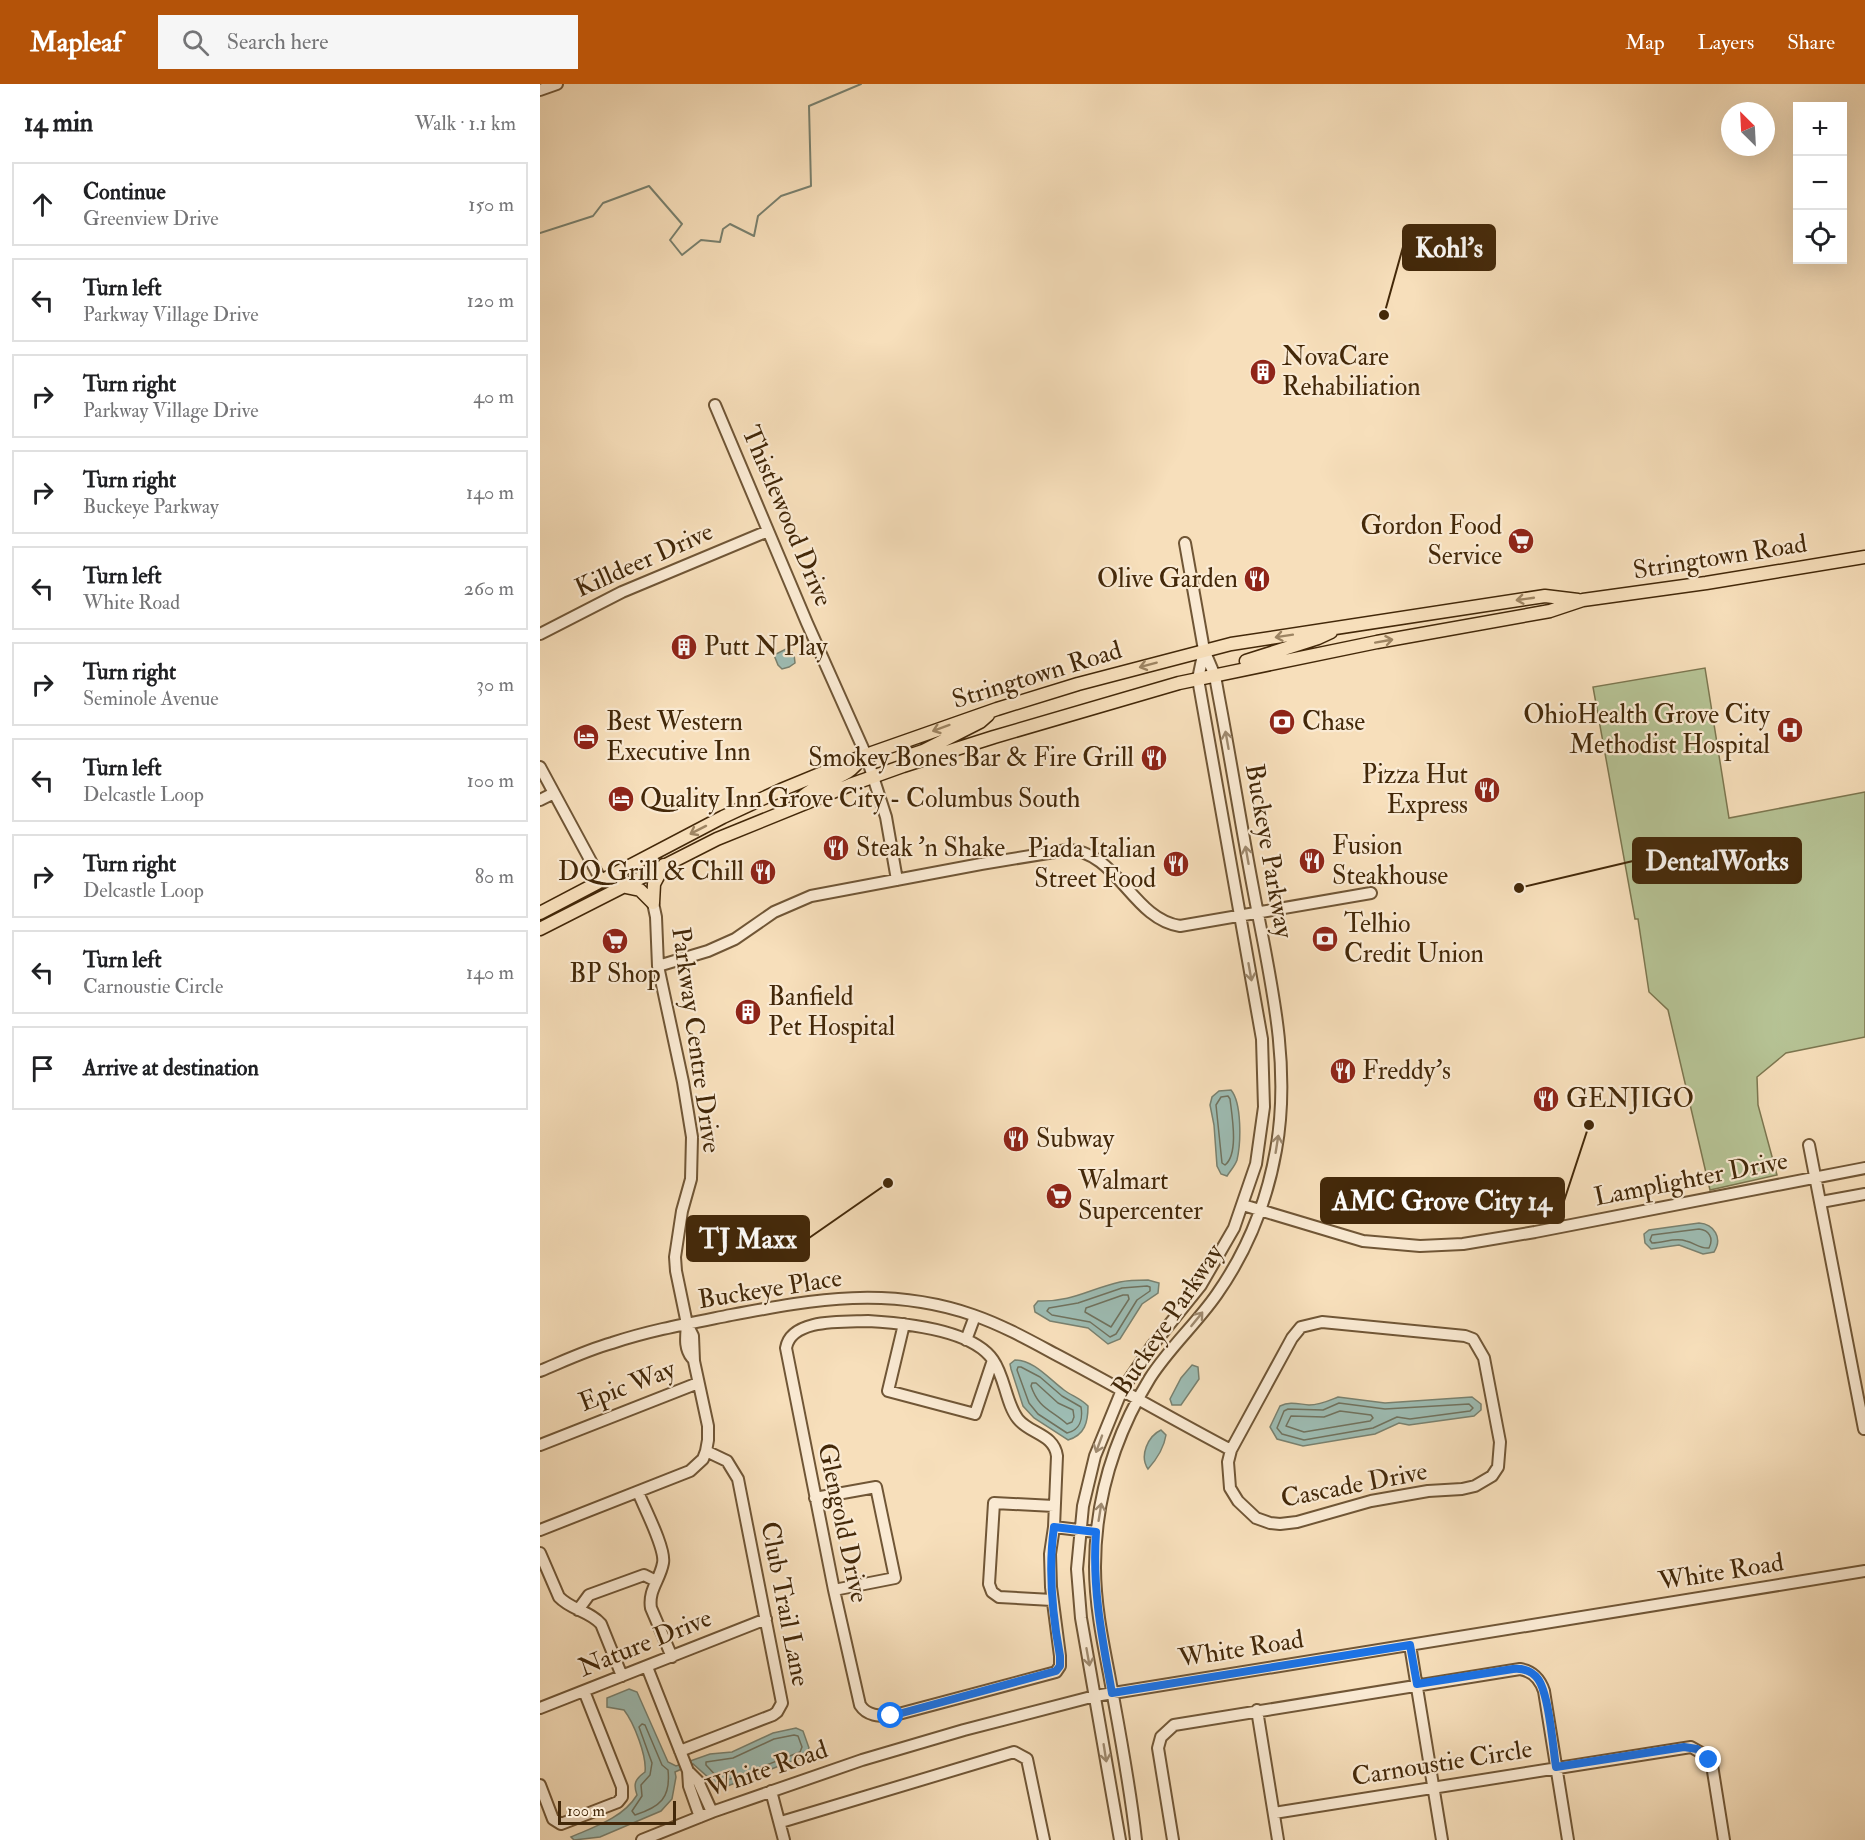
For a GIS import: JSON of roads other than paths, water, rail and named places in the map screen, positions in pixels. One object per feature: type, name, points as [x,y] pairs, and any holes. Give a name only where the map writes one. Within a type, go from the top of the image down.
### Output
[{"type":"main road","name":"Stringtown Road","points":[[540,929],[717,839],[792,808],[874,777],[994,737],[1198,679],[1213,672],[1550,611],[1583,600],[1865,557]]},
{"type":"main road","name":"Stringtown Road","points":[[540,913],[752,803],[866,755],[997,709],[1204,650],[1342,626],[1545,596],[1583,600]]},
{"type":"main road","points":[[1213,672],[1318,638],[1342,626]]},
{"type":"main road","points":[[874,777],[890,762],[923,751],[980,722],[997,709]]},
{"type":"main road","points":[[792,808],[803,796],[846,773],[866,755]]},
{"type":"main road","points":[[653,903],[654,884],[664,865]]},
{"type":"main road","points":[[540,922],[601,889],[601,880]]},
{"type":"main road","points":[[621,886],[640,890],[653,903]]},
{"type":"street","points":[[540,90],[557,84]]},
{"type":"street","name":"Thistlewood Drive","points":[[715,405],[866,755],[886,817],[897,880]]},
{"type":"street","name":"Killdeer Drive","points":[[540,634],[622,592],[768,531]]},
{"type":"street","name":"Buckeye Parkway","points":[[1136,1840],[1096,1605],[1096,1532],[1103,1491],[1120,1437],[1138,1400],[1166,1356],[1217,1294],[1234,1265],[1260,1210],[1276,1150],[1282,1083],[1280,1043],[1257,911],[1213,672],[1204,650],[1185,543]]},
{"type":"street","name":"Buckeye Parkway","points":[[1120,1840],[1078,1593],[1080,1530],[1091,1469],[1122,1390],[1152,1346],[1202,1285],[1220,1255],[1243,1205],[1256,1164],[1265,1094],[1262,1040],[1198,679],[1204,650]]},
{"type":"street","points":[[540,767],[601,880]]},
{"type":"street","points":[[540,800],[554,793]]},
{"type":"street","points":[[658,966],[708,951],[726,943],[774,912],[812,896],[1051,852],[1076,850],[1086,852],[1098,860],[1155,916],[1166,923],[1180,926],[1371,892]]},
{"type":"street","name":"Parkway Centre Drive","points":[[653,903],[656,917],[658,966],[683,1082],[692,1137],[691,1179],[682,1211],[675,1257],[687,1324],[685,1339],[688,1353],[694,1361],[708,1426],[706,1451]]},
{"type":"street","points":[[1809,1145],[1860,1377],[1864,1429]]},
{"type":"street","name":"Lamplighter Drive","points":[[1243,1205],[1363,1241],[1426,1246],[1463,1244],[1865,1168]]},
{"type":"street","points":[[1821,1202],[1865,1194]]},
{"type":"street","name":"Buckeye Place","points":[[540,1371],[610,1343],[687,1324],[812,1300],[835,1298],[909,1300],[934,1304],[975,1316],[1016,1334],[1230,1450]]},
{"type":"street","points":[[966,1340],[975,1316]]},
{"type":"street","name":"Glengold Drive","points":[[903,1324],[868,1321],[814,1324],[794,1333],[787,1340],[786,1355],[860,1705],[867,1712],[877,1716],[891,1716],[1056,1671],[1060,1666],[1052,1599]]},
{"type":"street","name":"Cascade Drive","points":[[1322,1322],[1465,1336],[1473,1339],[1484,1358],[1500,1442],[1500,1455],[1497,1470],[1484,1482],[1468,1488],[1428,1491],[1371,1501],[1297,1522],[1270,1523],[1256,1518],[1238,1501],[1230,1488],[1227,1475],[1230,1450],[1292,1338],[1301,1327],[1322,1322]]},
{"type":"street","points":[[993,1360],[975,1414],[888,1391],[903,1324],[948,1333],[978,1345],[993,1360],[1015,1415],[1027,1428],[1049,1439],[1054,1447],[1057,1456],[1054,1527],[1050,1554],[1052,1599],[999,1597],[992,1592],[989,1584],[994,1503],[1054,1506]]},
{"type":"street","name":"Epic Way","points":[[540,1445],[698,1383]]},
{"type":"street","points":[[540,1530],[690,1471],[698,1465],[706,1451]]},
{"type":"street","name":"Club Trail Lane","points":[[681,1755],[773,1715],[780,1708],[782,1698],[738,1479],[727,1461],[706,1451]]},
{"type":"street","points":[[815,1498],[876,1487],[895,1578],[834,1590]]},
{"type":"street","points":[[638,1492],[662,1550],[663,1566],[651,1591],[651,1608],[672,1657]]},
{"type":"street","points":[[1054,1527],[1096,1532]]},
{"type":"street","points":[[540,1553],[559,1598],[601,1624],[622,1676]]},
{"type":"street","name":"White Road","points":[[642,1840],[771,1791],[914,1744],[1095,1696],[1865,1571]]},
{"type":"street","points":[[578,1610],[589,1595],[644,1575],[656,1581]]},
{"type":"street","name":"Nature Drive","points":[[540,1708],[766,1619]]},
{"type":"street","points":[[1410,1645],[1442,1840]]},
{"type":"street","points":[[647,1667],[688,1771],[689,1786],[700,1817]]},
{"type":"street","points":[[1173,1840],[1158,1748],[1164,1732],[1169,1727],[1180,1723],[1257,1710],[1513,1669],[1530,1672],[1538,1678],[1544,1691],[1568,1840]]},
{"type":"street","points":[[540,1785],[552,1819],[561,1824],[618,1802],[622,1797],[622,1787],[584,1691]]},
{"type":"street","points":[[1257,1710],[1278,1840]]},
{"type":"street","name":"Carnoustie Circle","points":[[1274,1813],[1684,1747],[1697,1749],[1707,1756],[1712,1765],[1724,1840]]},
{"type":"street","points":[[781,1822],[1008,1752],[1020,1754],[1027,1759],[1044,1840]]},
{"type":"street","points":[[688,1771],[698,1781],[712,1812]]},
{"type":"street","points":[[771,1791],[784,1840]]},
{"type":"water","points":[[788,648],[794,654],[795,663],[782,669],[774,655]]},
{"type":"water","points":[[1231,1090],[1235,1096],[1239,1113],[1240,1134],[1237,1160],[1227,1176],[1221,1174],[1217,1166],[1210,1105],[1212,1097],[1219,1091]]},
{"type":"water","points":[[1699,1223],[1709,1226],[1716,1233],[1718,1242],[1714,1252],[1703,1254],[1679,1245],[1651,1249],[1645,1243],[1644,1234],[1649,1230]]},
{"type":"water","points":[[1148,1280],[1159,1283],[1158,1293],[1142,1304],[1120,1339],[1108,1344],[1088,1328],[1050,1321],[1035,1312],[1034,1306],[1038,1301],[1071,1297],[1123,1281]]},
{"type":"water","points":[[1015,1360],[1029,1363],[1088,1406],[1086,1422],[1078,1435],[1068,1440],[1034,1418],[1023,1406],[1010,1364]]},
{"type":"water","points":[[1192,1365],[1198,1367],[1199,1379],[1181,1405],[1172,1405],[1170,1399],[1181,1378]]},
{"type":"water","points":[[1338,1397],[1385,1403],[1472,1397],[1481,1404],[1481,1410],[1474,1416],[1409,1425],[1399,1423],[1375,1434],[1303,1446],[1277,1439],[1270,1427],[1280,1406],[1284,1404],[1317,1404]]},
{"type":"water","points":[[1161,1430],[1166,1435],[1163,1445],[1157,1458],[1148,1469],[1144,1458],[1146,1447],[1152,1437]]},
{"type":"water","points":[[629,1689],[637,1692],[668,1762],[676,1766],[710,1754],[732,1752],[773,1733],[796,1728],[803,1731],[809,1748],[805,1756],[725,1787],[718,1786],[693,1764],[675,1772],[672,1799],[661,1811],[600,1837],[574,1840],[571,1837],[616,1816],[637,1795],[636,1782],[645,1772],[639,1740],[624,1710],[607,1707],[607,1698]]},
{"type":"waterway","points":[[540,233],[593,216],[603,203],[649,186],[682,224],[670,240],[682,255],[701,240],[720,242],[723,229],[730,224],[754,236],[758,216],[781,196],[811,186],[809,106],[861,84]]},
{"type":"place","name":"Kohl's","points":[[1384,315]]},
{"type":"place","name":"NovaCare Rehabiliation","points":[[1263,372]]},
{"type":"place","name":"Gordon Food Service","points":[[1521,541]]},
{"type":"place","name":"Olive Garden","points":[[1257,579]]},
{"type":"place","name":"Putt N Play","points":[[684,647]]},
{"type":"place","name":"Chase","points":[[1282,722]]},
{"type":"place","name":"OhioHealth Grove City Methodist Hospital","points":[[1790,730]]},
{"type":"place","name":"Best Western Executive Inn","points":[[586,737]]},
{"type":"place","name":"Smokey Bones Bar & Fire Grill","points":[[1154,758]]},
{"type":"place","name":"Pizza Hut Express","points":[[1487,790]]},
{"type":"place","name":"Quality Inn Grove City - Columbus South","points":[[621,799]]},
{"type":"place","name":"Steak 'n Shake","points":[[836,848]]},
{"type":"place","name":"Fusion Steakhouse","points":[[1312,861]]},
{"type":"place","name":"Piada Italian Street Food","points":[[1176,864]]},
{"type":"place","name":"DQ Grill & Chill","points":[[763,872]]},
{"type":"place","name":"DentalWorks","points":[[1519,888]]},
{"type":"place","name":"Telhio Credit Union","points":[[1325,939]]},
{"type":"place","name":"BP Shop","points":[[615,941]]},
{"type":"place","name":"Banfield Pet Hospital","points":[[748,1012]]},
{"type":"place","name":"Freddy's","points":[[1343,1071]]},
{"type":"place","name":"GENJIGO","points":[[1546,1099]]},
{"type":"place","name":"AMC Grove City 14","points":[[1589,1125]]},
{"type":"place","name":"Subway","points":[[1016,1139]]},
{"type":"place","name":"TJ Maxx","points":[[888,1183]]},
{"type":"place","name":"Walmart Supercenter","points":[[1059,1196]]}]
